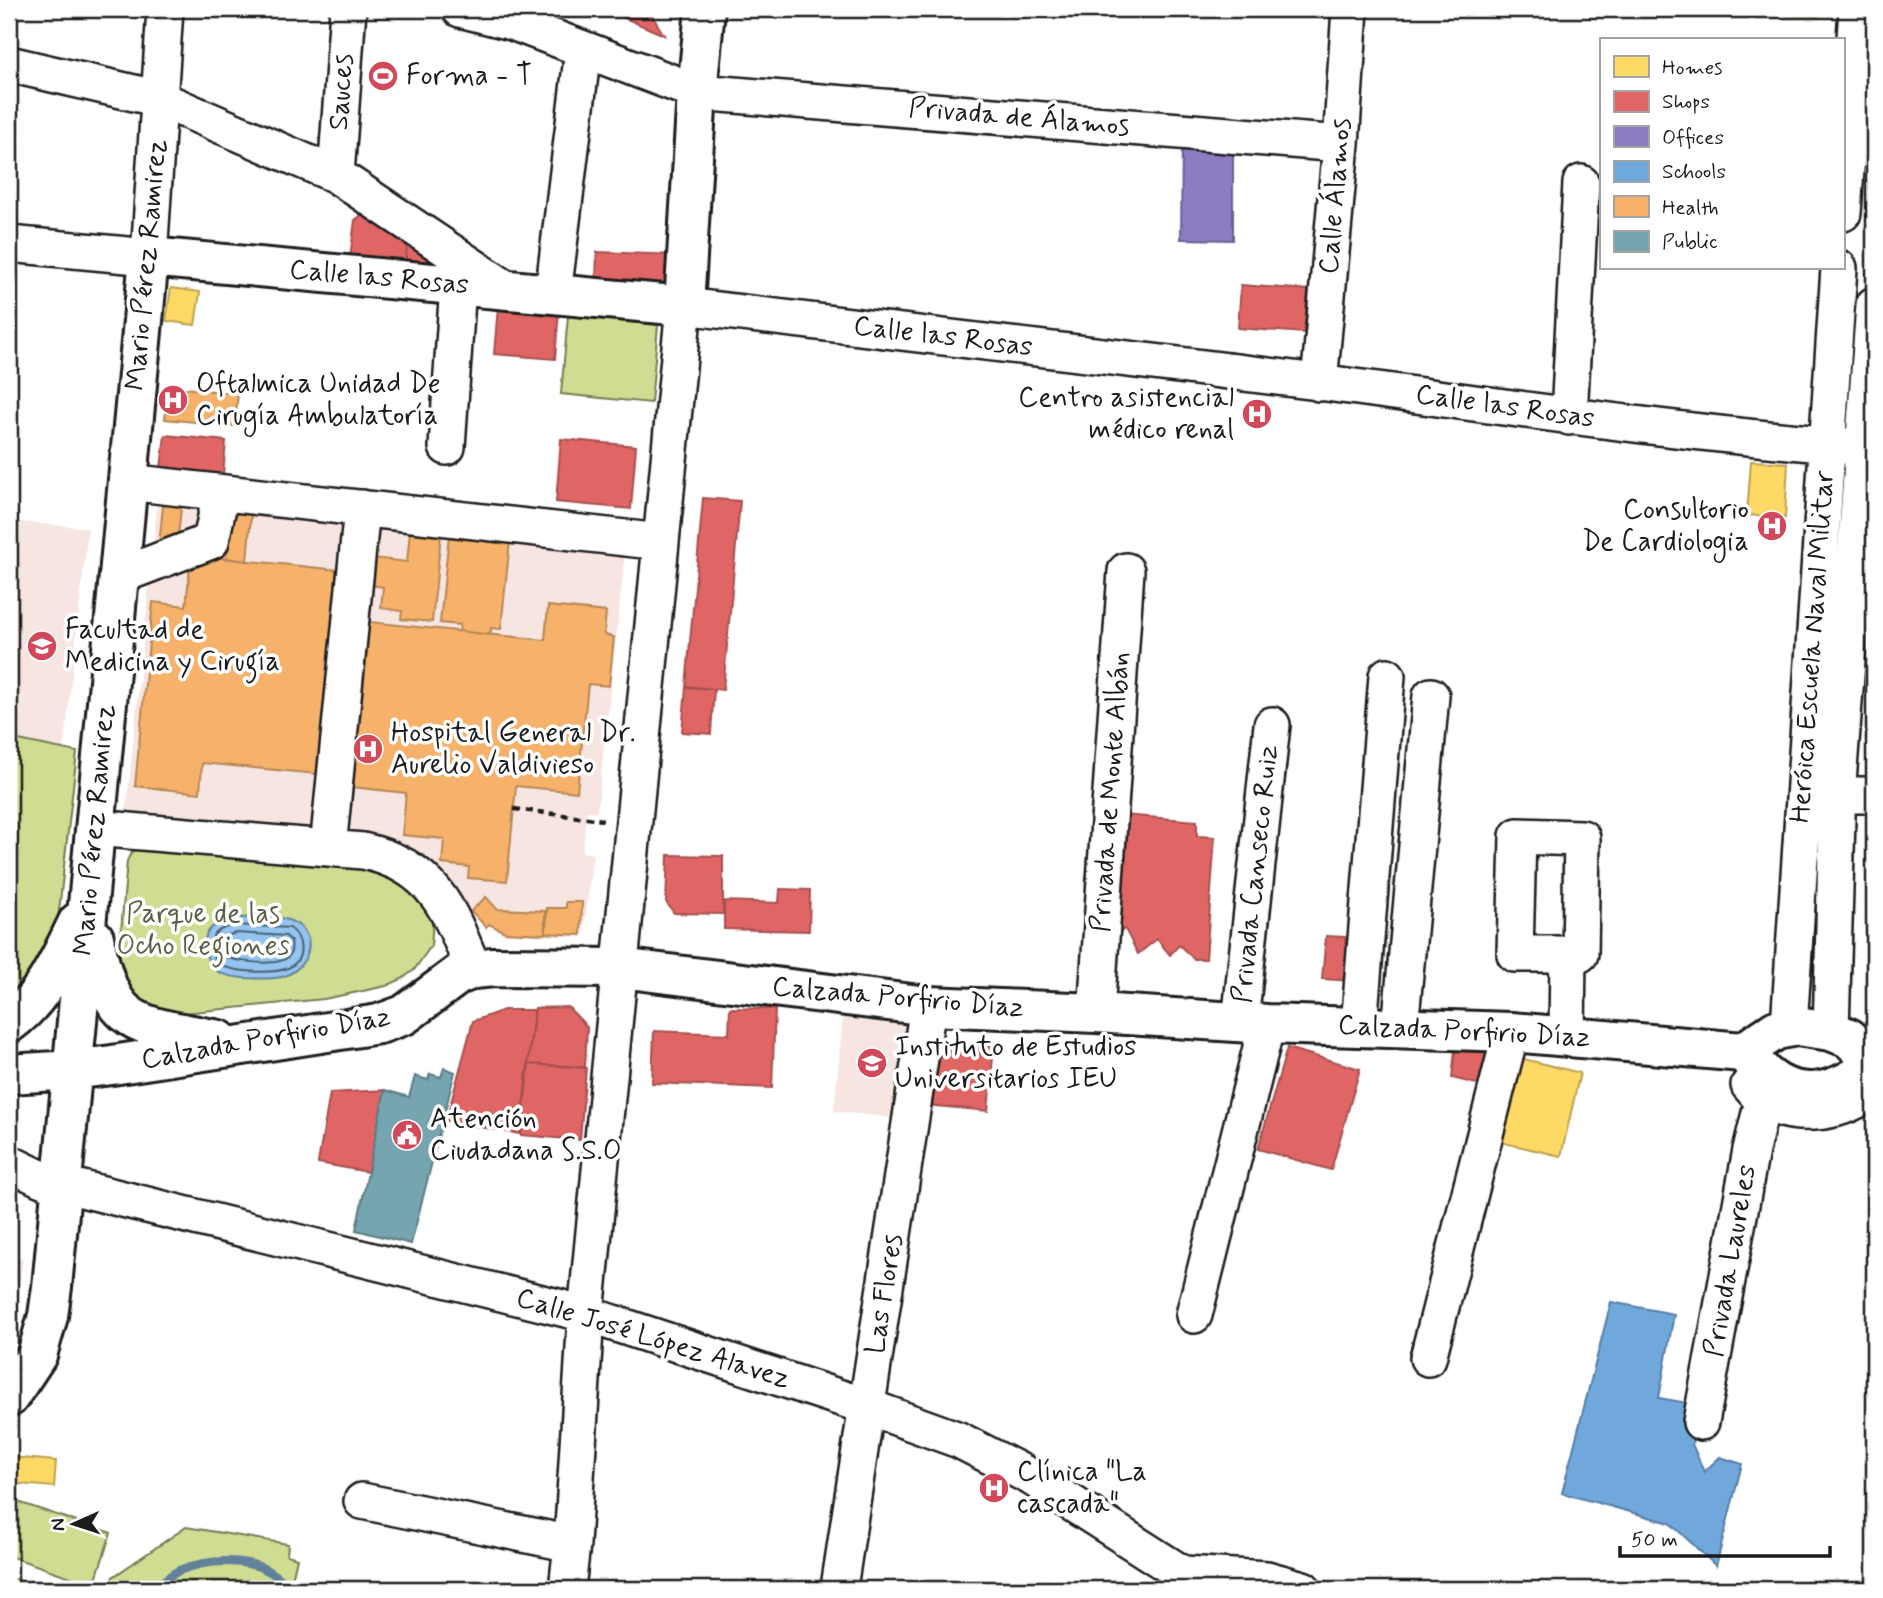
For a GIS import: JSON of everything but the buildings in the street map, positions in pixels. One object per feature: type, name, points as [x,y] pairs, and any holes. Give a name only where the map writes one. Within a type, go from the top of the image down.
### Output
[{"type":"main road","points":[[684,306],[697,92],[705,9]]},
{"type":"main road","name":"Calle las Rosas","points":[[149,257],[684,306]]},
{"type":"main road","name":"Mario Pérez Ramirez","points":[[9,1397],[37,1354],[52,1287],[149,257]]},
{"type":"main road","points":[[9,1023],[28,1008],[42,990],[88,905]]},
{"type":"main road","points":[[88,905],[105,984],[122,1011],[132,1019],[152,1026],[245,1045]]},
{"type":"main road","name":"Calzada Porfirio Díaz","points":[[9,1074],[72,1070],[358,1028],[394,1019],[414,1008],[458,975],[494,967],[620,968],[928,1006],[1254,1023],[1511,1031],[1737,1051]]},
{"type":"main road","points":[[1788,1026],[1831,1031],[1849,1038],[1874,1064],[1840,1087],[1826,1091],[1809,1091],[1777,1083],[1737,1051],[1788,1026]]},
{"type":"street","name":"Mario Pérez Ramirez","points":[[149,257],[164,9]]},
{"type":"street","name":"Sauces","points":[[336,175],[348,9]]},
{"type":"street","name":"Privada de Álamos","points":[[460,9],[512,22],[697,92],[1341,144]]},
{"type":"street","name":"Calle Álamos","points":[[1319,383],[1341,144],[1350,9]]},
{"type":"street","points":[[1844,177],[1857,9]]},
{"type":"street","points":[[554,294],[583,50]]},
{"type":"street","points":[[9,64],[160,99],[336,175],[508,290]]},
{"type":"street","points":[[1569,416],[1580,183]]},
{"type":"street","name":"Calle las Rosas","points":[[9,244],[149,257]]},
{"type":"street","name":"Heróica Escuela Naval Militar","points":[[1788,1026],[1839,270]]},
{"type":"street","points":[[446,447],[458,285]]},
{"type":"street","name":"Heróica Escuela Naval Militar","points":[[1831,1031],[1837,789],[1868,447],[1874,305]]},
{"type":"street","points":[[566,1589],[572,1544],[586,1314],[684,306]]},
{"type":"street","name":"Calle las Rosas","points":[[684,306],[1569,416],[1826,446],[1868,447]]},
{"type":"street","points":[[128,482],[661,542]]},
{"type":"street","points":[[119,576],[211,541],[221,492]]},
{"type":"street","points":[[328,848],[362,508]]},
{"type":"street","name":"Privada de Monte Albán","points":[[1096,1013],[1126,571]]},
{"type":"street","points":[[1359,1027],[1387,676]]},
{"type":"street","points":[[1399,1028],[1431,696]]},
{"type":"street","name":"Privada Canseco Ruiz","points":[[1194,1315],[1254,1023],[1272,725]]},
{"type":"street","points":[[1837,789],[1874,788]]},
{"type":"street","points":[[1837,789],[1874,795]]},
{"type":"street","points":[[94,828],[328,848],[382,855],[399,861],[433,888],[448,913],[473,970]]},
{"type":"street","points":[[1567,1036],[1568,954]]},
{"type":"street","name":"Las Flores","points":[[840,1581],[928,1006]]},
{"type":"street","points":[[1428,1358],[1511,1031]]},
{"type":"street","points":[[1737,1051],[1748,1084],[1763,1101],[1794,1112],[1821,1112],[1845,1106],[1874,1087]]},
{"type":"street","name":"Privada Laureles","points":[[1701,1422],[1751,1150],[1763,1101]]},
{"type":"street","points":[[9,1138],[40,1154],[62,1184]]},
{"type":"street","name":"Calle José López Alavez","points":[[9,1163],[42,1179],[586,1314],[868,1407],[959,1440],[1031,1477],[1195,1581]]},
{"type":"street","points":[[362,1501],[572,1544]]},
{"type":"street","points":[[1195,1581],[1267,1579],[1303,1589]]},
{"type":"path","points":[[514,809],[634,823]]},
{"type":"shaded area","name":"Hospital General Dr. Aurelio Valdivieso","points":[[161,468],[629,518],[597,812],[587,811],[582,852],[593,854],[583,937],[504,934],[488,925],[486,927],[397,844],[126,812]]},
{"type":"shaded area","name":"Facultad de Medicina y Cirugía","points":[[9,521],[88,528],[62,765],[9,990]]},
{"type":"shaded area","name":"Instituto de Estudios Universitarios IEU","points":[[844,1008],[911,1015],[901,1119],[834,1111]]},
{"type":"shaded area","points":[[9,1258],[23,1259],[13,1332],[9,1341]]},
{"type":"green space","points":[[568,316],[658,325],[651,403],[561,394]]},
{"type":"green space","points":[[9,738],[77,752],[58,919],[38,971],[9,998]]},
{"type":"green space","name":"Parque de las Ocho Regiones","points":[[156,843],[400,873],[433,919],[431,946],[414,970],[386,986],[324,999],[163,1015],[123,993],[118,966],[127,861],[138,847]]},
{"type":"green space","points":[[9,1499],[111,1533],[94,1585],[9,1556]]},
{"type":"green space","points":[[186,1527],[288,1544],[287,1555],[297,1558],[292,1580],[319,1589],[109,1589],[113,1577]]},
{"type":"water","points":[[272,917],[293,922],[302,928],[309,945],[302,963],[286,976],[275,978],[253,979],[217,971],[208,961],[205,939],[215,925],[234,918]]},
{"type":"waterway","points":[[153,1589],[180,1570],[224,1562],[239,1562],[267,1570],[289,1589]]},
{"type":"place","name":"Forma - T","points":[[383,76]]},
{"type":"place","name":"Oftalmica Unidad De Cirugía Ambulatoría","points":[[173,400]]},
{"type":"place","name":"Centro asistencial médico renal","points":[[1257,414]]},
{"type":"place","name":"Consultorio De Cardiologia","points":[[1772,526]]},
{"type":"place","name":"Facultad de Medicina y Cirugía","points":[[42,646]]},
{"type":"place","name":"Hospital General Dr. Aurelio Valdivieso","points":[[368,749]]},
{"type":"place","name":"Instituto de Estudios Universitarios IEU","points":[[872,1063]]},
{"type":"place","name":"Atención Ciudadana S.S.O","points":[[407,1135]]},
{"type":"place","name":"Clínica \"La cascada\"","points":[[994,1488]]}]
